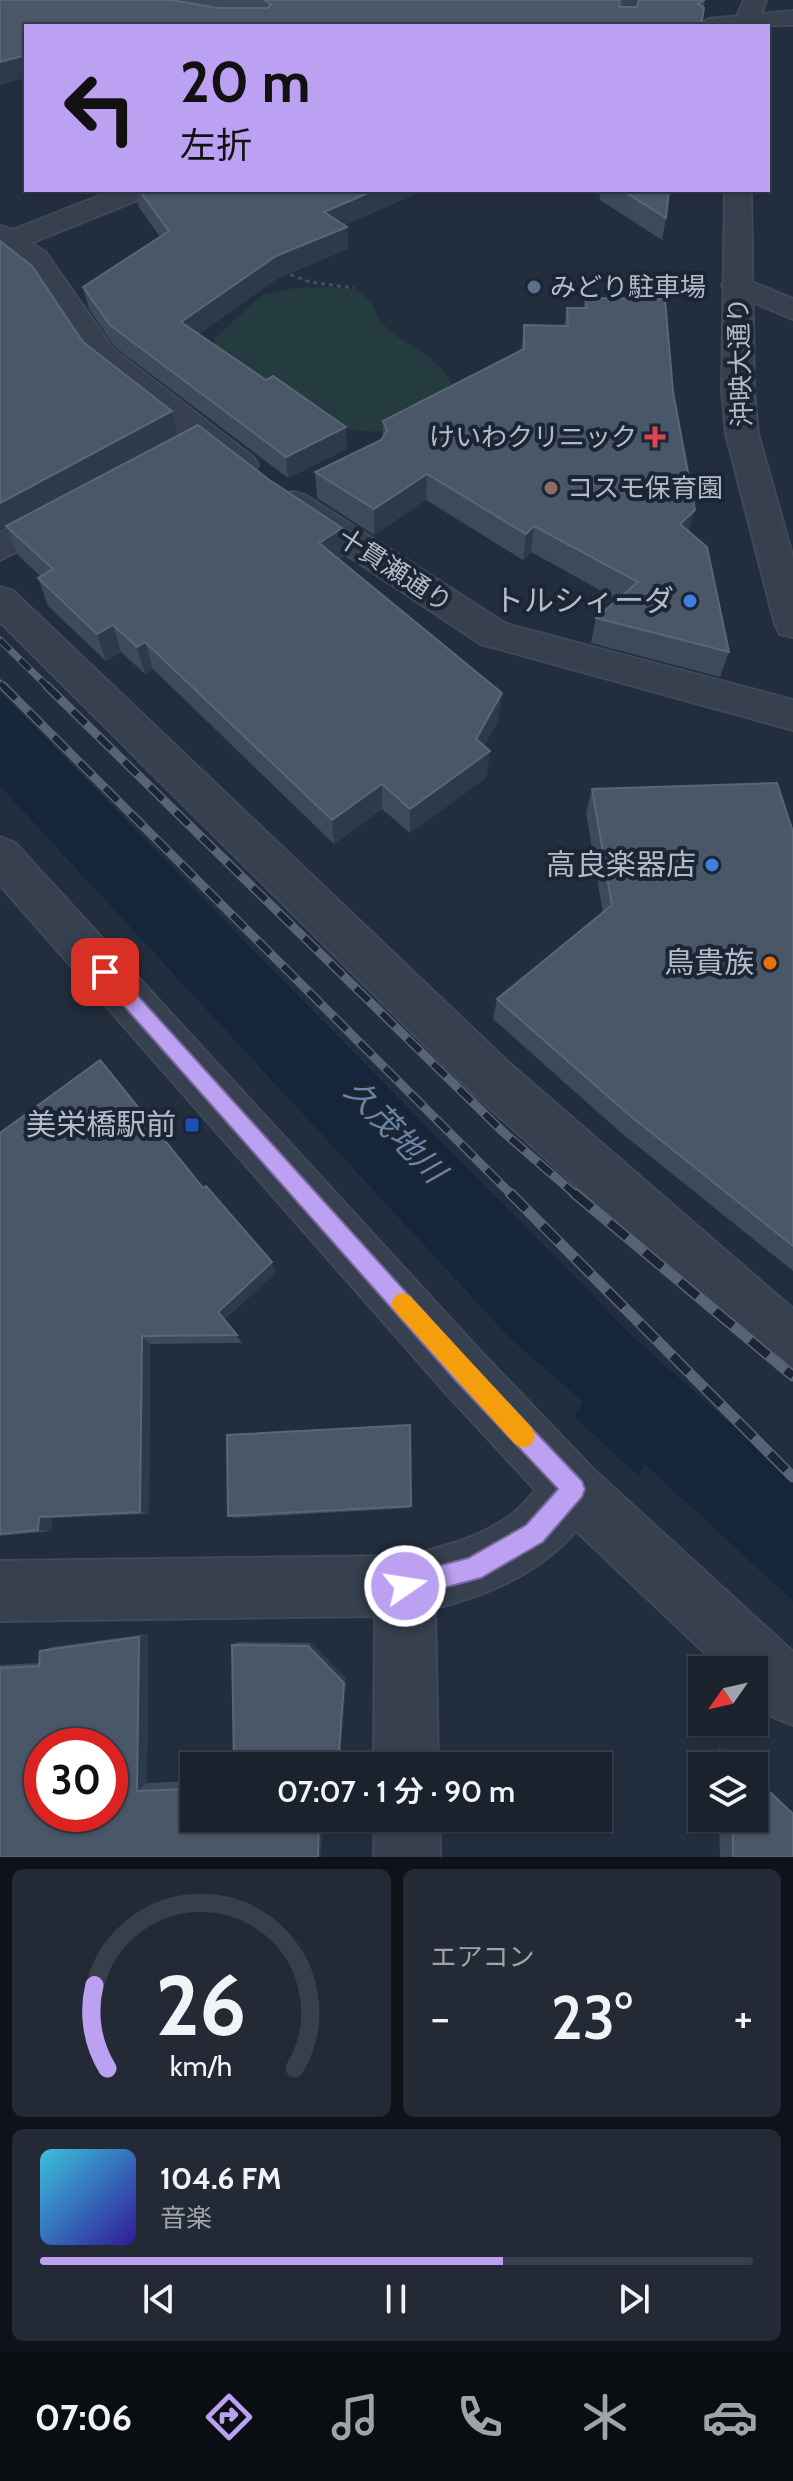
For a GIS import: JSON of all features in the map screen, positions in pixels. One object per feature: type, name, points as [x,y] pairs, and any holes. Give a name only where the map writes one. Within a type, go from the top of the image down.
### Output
[{"type":"street","points":[[716,24],[749,15],[793,18]]},
{"type":"street","points":[[6,237],[132,192]]},
{"type":"street","name":"沖映大通り","points":[[738,192],[738,392],[742,434],[793,624]]},
{"type":"street","name":"十貫瀬通り","points":[[6,237],[36,259],[102,356],[189,444],[285,497],[494,634],[793,715]]},
{"type":"street","points":[[737,285],[793,310]]},
{"type":"street","points":[[285,497],[322,478]]},
{"type":"street","points":[[0,548],[94,496]]},
{"type":"street","points":[[0,600],[492,1079],[793,1344]]},
{"type":"street","points":[[0,855],[463,1372],[573,1489],[793,1694]]},
{"type":"street","points":[[0,1591],[405,1586],[473,1570],[535,1533],[573,1489]]},
{"type":"street","points":[[405,1586],[406,1752]]},
{"type":"street","points":[[407,1832],[407,1857]]},
{"type":"lane","points":[[625,24],[631,0]]},
{"type":"path","points":[[280,271],[310,282],[354,288]]},
{"type":"green space","points":[[328,287],[364,295],[385,326],[429,357],[445,373],[451,383],[424,413],[395,428],[366,431],[336,425],[306,413],[218,359],[214,339],[262,295],[295,288]]},
{"type":"water","name":"久茂地川","points":[[0,692],[637,1341],[793,1479],[793,1601],[645,1464],[638,1476],[574,1416],[583,1402],[510,1338],[0,786]]},
{"type":"building","points":[[0,0],[172,0],[217,8],[268,8],[271,4],[264,0],[620,0],[619,7],[637,7],[639,0],[704,0],[698,4],[704,8],[701,24],[24,24],[24,56],[0,62]]},
{"type":"building","points":[[140,192],[370,192],[324,212],[347,227],[276,256],[181,322],[266,380],[273,376],[346,427],[286,457],[110,325],[83,287],[169,231]]},
{"type":"building","points":[[625,192],[669,192],[666,218]]},
{"type":"building","points":[[0,241],[32,266],[83,342],[172,411],[0,503]]},
{"type":"building","points":[[585,298],[665,299],[673,392],[695,510],[680,524],[707,547],[729,652],[596,618],[638,582],[534,526],[526,534],[427,474],[374,509],[315,472],[381,440],[387,431],[383,421],[524,349],[524,325],[568,326],[567,308],[587,308]]},
{"type":"building","points":[[198,425],[268,479],[342,528],[319,543],[502,693],[476,739],[490,751],[410,809],[382,784],[332,820],[145,642],[137,647],[113,625],[97,634],[38,578],[53,569],[6,526]]},
{"type":"building","points":[[777,783],[793,832],[793,1246],[628,1114],[497,999],[612,905],[592,789]]},
{"type":"building","points":[[100,1060],[203,1188],[206,1186],[272,1262],[218,1312],[237,1335],[142,1336],[140,1512],[39,1517],[38,1530],[0,1534],[0,1133]]},
{"type":"building","points":[[410,1425],[411,1506],[228,1516],[227,1435]]},
{"type":"building","points":[[139,1637],[137,1791],[180,1789],[180,1832],[319,1832],[318,1857],[0,1857],[0,1668],[39,1666],[40,1651]]},
{"type":"building","points":[[232,1645],[308,1646],[344,1683],[339,1752],[234,1752]]},
{"type":"building","points":[[768,1790],[793,1814],[793,1857],[733,1857],[733,1832],[768,1832]]},
{"type":"railway","points":[[0,640],[49,688]]},
{"type":"railway","points":[[0,683],[510,1193]]},
{"type":"railway","points":[[47,686],[502,1131],[576,1195]]},
{"type":"railway","points":[[510,1193],[793,1477]]},
{"type":"railway","points":[[574,1193],[793,1376]]},
{"type":"slow traffic","points":[[402,1304],[524,1436]]},
{"type":"place","name":"みどり駐車場","points":[[534,287]]},
{"type":"place","name":"けいわクリニック","points":[[655,437]]},
{"type":"place","name":"コスモ保育園","points":[[551,488]]},
{"type":"place","name":"トルシィーダ","points":[[690,601]]},
{"type":"place","name":"高良楽器店","points":[[712,865]]},
{"type":"place","name":"鳥貴族","points":[[770,963]]},
{"type":"place","name":"美栄橋駅前","points":[[192,1125]]},
{"type":"route","points":[[105,972],[463,1372],[573,1489],[535,1533],[473,1570],[405,1586]]}]
